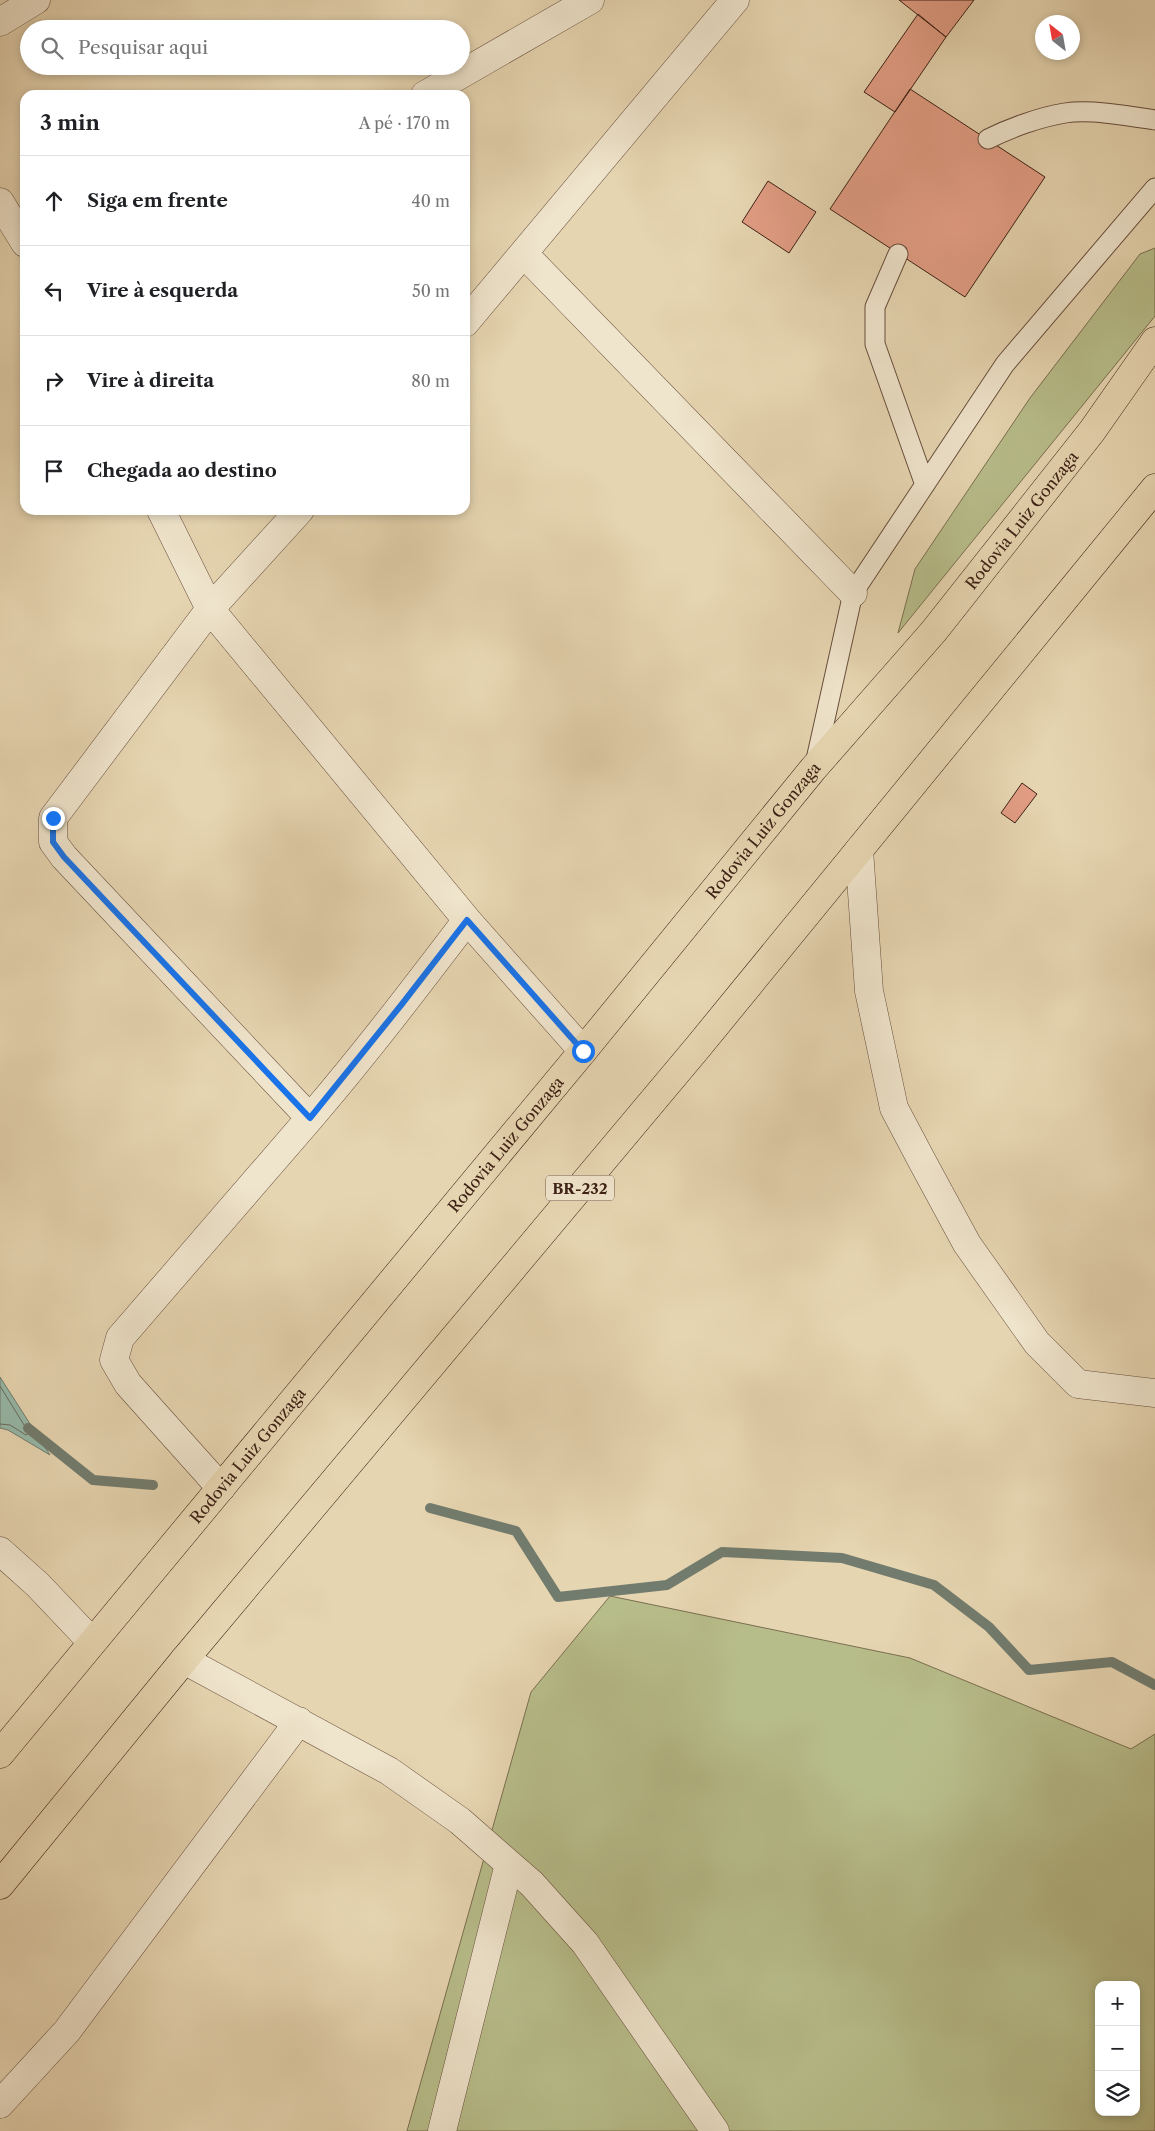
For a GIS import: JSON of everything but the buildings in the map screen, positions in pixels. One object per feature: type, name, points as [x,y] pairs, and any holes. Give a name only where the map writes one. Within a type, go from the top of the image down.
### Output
[{"type":"highway","name":"Rodovia Luiz Gonzaga","points":[[0,1754],[583,1051],[813,770],[940,623],[1092,431],[1155,341]]},
{"type":"highway","name":"BR-232","points":[[0,1885],[184,1660],[698,1047],[859,850],[1151,502]]},
{"type":"street","points":[[0,22],[36,0]]},
{"type":"street","points":[[470,69],[590,0]]},
{"type":"street","points":[[470,317],[735,0]]},
{"type":"street","points":[[434,90],[460,75]]},
{"type":"street","points":[[0,202],[20,235]]},
{"type":"street","points":[[524,254],[853,593]]},
{"type":"street","points":[[163,515],[210,609],[467,920],[583,1051]]},
{"type":"street","points":[[295,515],[210,609],[53,818],[53,842],[64,857],[310,1118]]},
{"type":"street","points":[[859,850],[869,991],[894,1108],[967,1244],[1037,1343],[1078,1384],[1155,1393]]},
{"type":"street","points":[[221,1488],[128,1384],[114,1360],[120,1338],[225,1214],[310,1118],[467,920]]},
{"type":"street","points":[[0,1551],[38,1586],[92,1642]]},
{"type":"street","points":[[184,1660],[389,1771],[460,1821],[532,1884],[585,1943],[715,2131]]},
{"type":"street","points":[[0,2104],[67,2031],[299,1721]]},
{"type":"street","points":[[442,2131],[509,1864]]},
{"type":"lane","points":[[988,139],[1009,129],[1066,113],[1115,114],[1155,120]]},
{"type":"lane","points":[[813,770],[853,593],[1004,364],[1155,188]]},
{"type":"lane","points":[[898,254],[875,307],[875,344],[925,485]]},
{"type":"green space","points":[[1155,248],[1155,316],[898,633],[915,569],[1030,398],[1140,254]]},
{"type":"green space","points":[[610,1596],[910,1658],[1131,1749],[1155,1734],[1155,2131],[407,2131],[531,1692]]},
{"type":"water","points":[[0,1377],[50,1455],[8,1430],[0,1428]]},
{"type":"waterway","points":[[28,1428],[93,1480],[153,1485]]},
{"type":"waterway","points":[[430,1508],[516,1531],[558,1597],[667,1585],[722,1552],[842,1558],[934,1585],[989,1627],[1029,1670],[1112,1662],[1155,1685]]},
{"type":"route","points":[[53,818],[53,842],[64,857],[310,1118],[467,920],[583,1051]]}]
